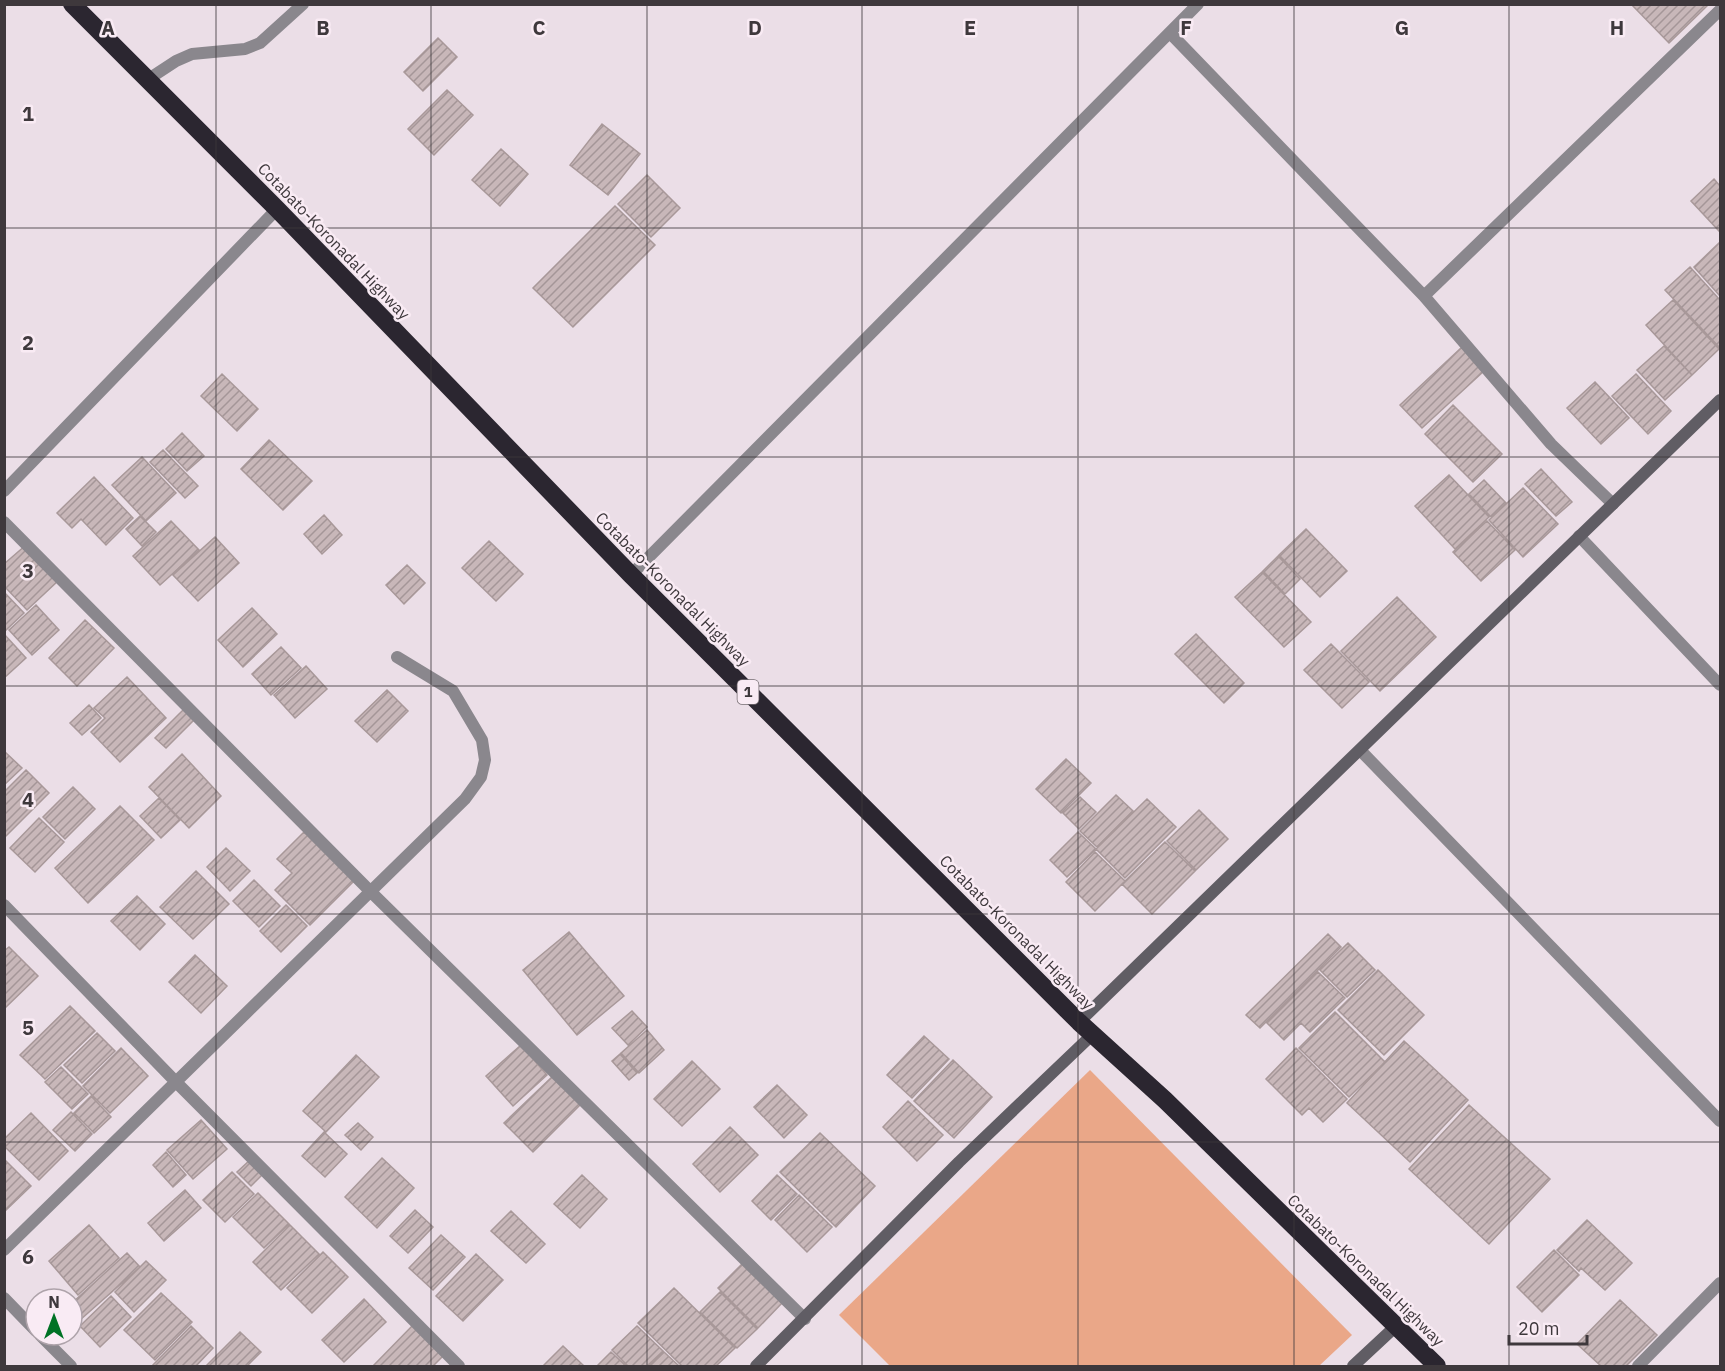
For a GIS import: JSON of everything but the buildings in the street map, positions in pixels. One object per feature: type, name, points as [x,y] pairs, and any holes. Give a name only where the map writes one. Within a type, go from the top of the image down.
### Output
[{"type":"highway","name":"Cotabato-Koronadal Highway","points":[[72,4],[277,209],[631,574],[1086,1028],[1165,1100],[1437,1366]]},
{"type":"street","points":[[147,80],[176,61],[192,54],[245,49],[261,43],[303,4]]},
{"type":"street","points":[[631,574],[1198,4]]},
{"type":"street","points":[[1424,296],[1720,10]]},
{"type":"street","points":[[1170,33],[1424,296],[1551,444],[1612,504]]},
{"type":"street","points":[[4,491],[277,209]]},
{"type":"street","points":[[756,1366],[959,1162],[1086,1028],[1360,750],[1720,400]]},
{"type":"street","points":[[4,522],[369,890],[805,1319]]},
{"type":"street","points":[[1579,536],[1720,685]]},
{"type":"street","points":[[4,1250],[369,890],[465,799],[481,777],[485,760],[482,740],[453,691],[397,657]]},
{"type":"street","points":[[1360,750],[1720,1121]]},
{"type":"street","points":[[4,905],[175,1081],[459,1366]]},
{"type":"street","points":[[1638,1366],[1720,1283]]},
{"type":"street","points":[[4,1298],[24,1319]]},
{"type":"street","points":[[1353,1366],[1396,1326]]},
{"type":"street","points":[[52,1347],[71,1366]]},
{"type":"shaded area","points":[[1090,1070],[1352,1335],[1319,1366],[890,1366],[839,1315]]}]
